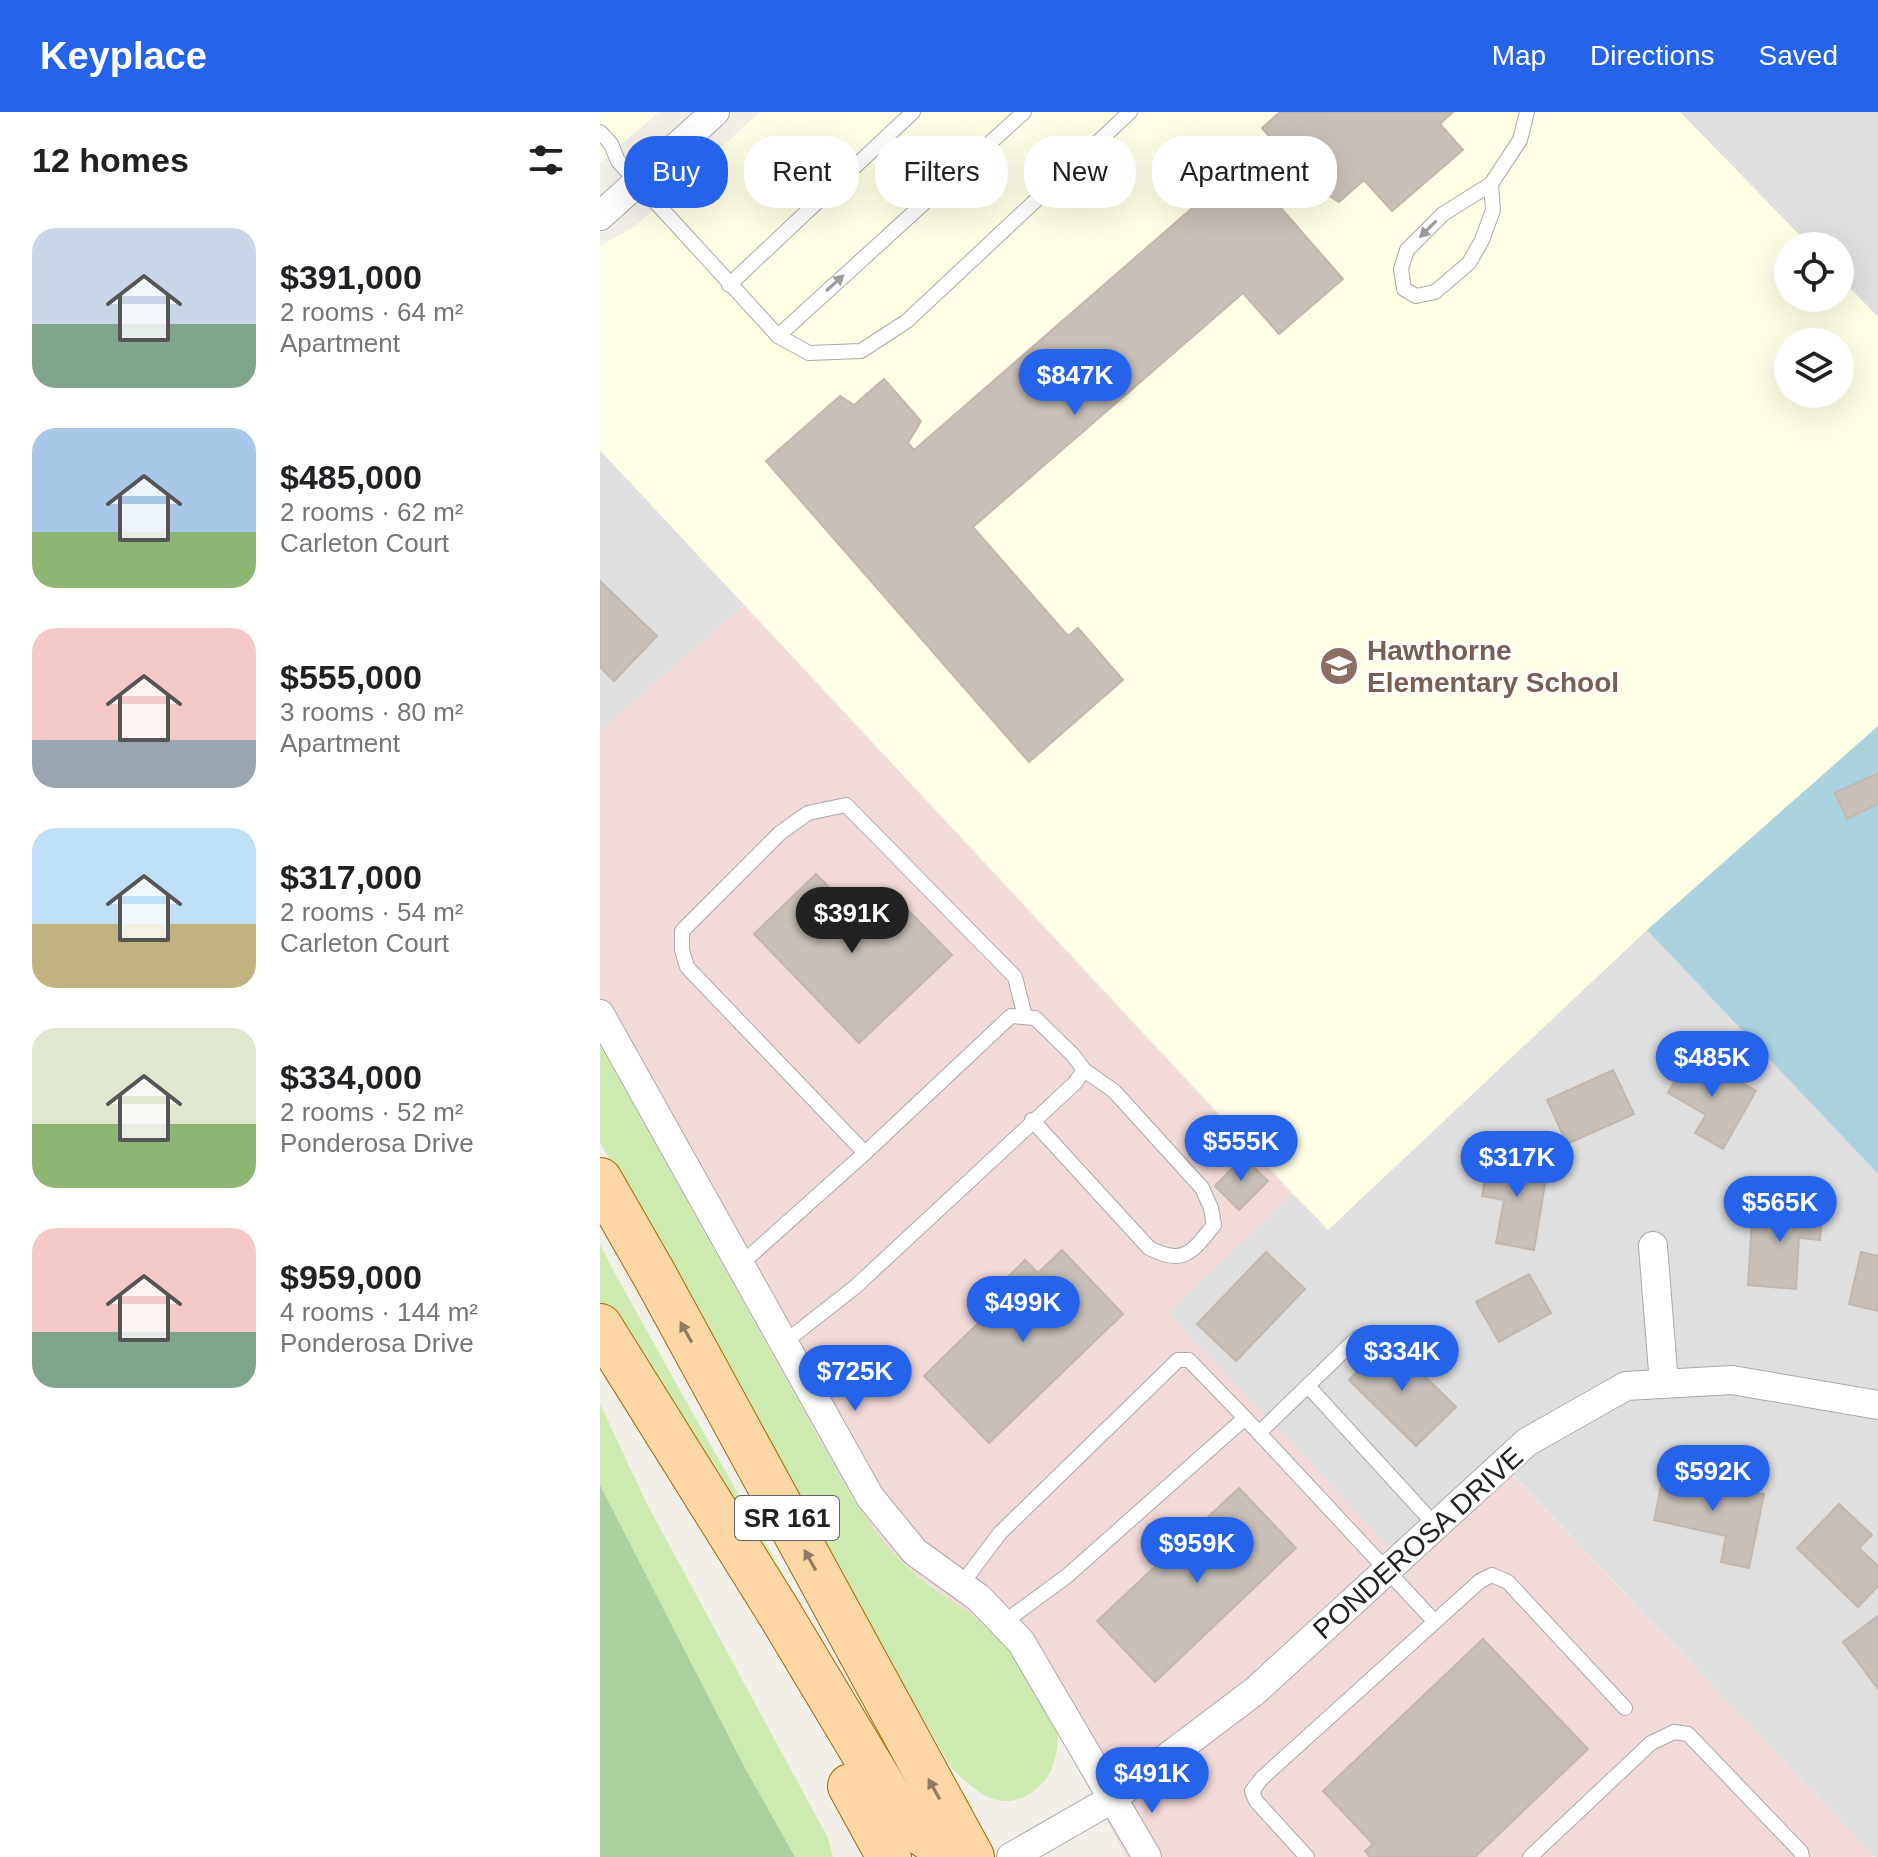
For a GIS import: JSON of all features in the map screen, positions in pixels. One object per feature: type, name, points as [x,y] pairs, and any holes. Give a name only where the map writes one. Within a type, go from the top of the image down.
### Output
[{"type":"main road","name":"SR 161","points":[[600,1180],[972,1857]]},
{"type":"main road","name":"SR 161","points":[[600,1327],[889,1857]]},
{"type":"main road","points":[[600,1327],[778,1611],[904,1821],[956,1857]]},
{"type":"street","points":[[689,136],[715,112]]},
{"type":"street","points":[[600,216],[624,195]]},
{"type":"street","points":[[600,1014],[870,1497],[915,1552],[979,1598],[1021,1642],[1147,1857]]},
{"type":"street","points":[[1653,1246],[1664,1384]]},
{"type":"street","name":"PONDEROSA DRIVE","points":[[1011,1857],[1112,1799],[1255,1691],[1527,1442],[1626,1386],[1732,1380],[1878,1405]]},
{"type":"lane","points":[[729,285],[913,112]]},
{"type":"lane","points":[[778,336],[1024,112]]},
{"type":"lane","points":[[662,208],[778,336],[809,353],[861,351],[907,321],[1130,112]]},
{"type":"lane","points":[[1491,184],[1493,210],[1469,263],[1435,292],[1416,296],[1404,289],[1401,269],[1407,250],[1443,214],[1491,184],[1520,140],[1527,112]]},
{"type":"lane","points":[[600,132],[624,167]]},
{"type":"lane","points":[[600,158],[618,161]]},
{"type":"lane","points":[[865,1153],[687,967],[682,950],[682,931],[780,833],[808,813],[846,805],[1015,977],[1025,1017]]},
{"type":"lane","points":[[741,1264],[1011,1016],[1035,1018],[1084,1070],[1114,1091],[1202,1188],[1214,1225],[1183,1256],[1166,1257],[1149,1248],[1032,1120]]},
{"type":"lane","points":[[785,1342],[855,1287],[1075,1083],[1084,1070]]},
{"type":"lane","points":[[1259,1433],[1358,1337]]},
{"type":"lane","points":[[961,1585],[1000,1533],[1178,1360],[1189,1360],[1389,1569],[1435,1622]]},
{"type":"lane","points":[[1308,1386],[1436,1526]]},
{"type":"lane","points":[[1003,1623],[1067,1576],[1245,1418]]},
{"type":"lane","points":[[1307,1857],[1256,1801],[1252,1791],[1262,1778],[1480,1581],[1492,1575],[1508,1582],[1625,1708]]},
{"type":"lane","points":[[1530,1857],[1651,1743],[1674,1732],[1688,1734],[1801,1852],[1802,1857]]},
{"type":"shaded area","points":[[600,112],[659,112],[631,136],[624,136],[624,142],[600,163]]},
{"type":"shaded area","name":"Hawthorne Elementary School","points":[[760,112],[1680,112],[1796,232],[1774,232],[1774,312],[1854,312],[1854,292],[1878,317],[1878,726],[1647,930],[1328,1230],[600,450],[600,246],[635,226],[655,208],[728,208],[728,141]]},
{"type":"shaded area","points":[[1680,112],[1878,112],[1878,317],[1854,292],[1854,232],[1796,232]]},
{"type":"shaded area","points":[[600,450],[744,605],[600,731]]},
{"type":"shaded area","points":[[744,605],[1292,1194],[1169,1313],[1396,1554],[1500,1462],[1873,1855],[1871,1857],[1126,1857],[1058,1727],[990,1630],[908,1568],[879,1539],[850,1494],[600,1045],[600,731]]},
{"type":"shaded area","points":[[1647,930],[1878,1174],[1878,1857],[1501,1462],[1396,1555],[1168,1313],[1292,1194],[1328,1229]]},
{"type":"green space","points":[[600,1045],[850,1494],[883,1541],[906,1566],[997,1636],[1040,1696],[1058,1740],[1048,1776],[1028,1795],[1009,1801],[992,1799],[952,1769],[756,1429],[600,1142]]},
{"type":"green space","points":[[600,1245],[874,1737],[668,1417],[600,1302]]},
{"type":"green space","points":[[600,1404],[647,1504],[828,1838],[833,1857],[795,1857],[744,1766],[600,1485]]},
{"type":"green space","points":[[600,1485],[744,1766],[795,1857],[600,1857]]},
{"type":"water","points":[[1878,726],[1878,1174],[1647,930]]},
{"type":"building","points":[[1280,112],[1453,112],[1440,124],[1463,150],[1392,211],[1364,180],[1337,201],[1337,136],[1269,136],[1262,128]]},
{"type":"building","points":[[1192,208],[1281,208],[1343,279],[1279,334],[1243,293],[973,527],[1068,636],[1078,628],[1123,680],[1029,762],[766,461],[840,396],[854,405],[884,379],[921,421],[908,443],[914,450]]},
{"type":"building","points":[[600,581],[657,636],[614,681],[600,667]]},
{"type":"building","points":[[1878,773],[1878,804],[1847,819],[1835,793]]},
{"type":"building","points":[[816,874],[864,923],[893,895],[952,955],[859,1043],[754,934]]},
{"type":"building","points":[[1690,1054],[1756,1091],[1723,1149],[1695,1133],[1706,1115],[1668,1093]]},
{"type":"building","points":[[1613,1070],[1634,1114],[1567,1144],[1547,1100]]},
{"type":"building","points":[[1489,1156],[1548,1166],[1534,1250],[1496,1243],[1504,1200],[1482,1196]]},
{"type":"building","points":[[1243,1157],[1268,1181],[1239,1210],[1215,1186]]},
{"type":"building","points":[[1753,1205],[1823,1210],[1820,1240],[1799,1238],[1796,1289],[1748,1285]]},
{"type":"building","points":[[1062,1250],[1123,1314],[989,1443],[924,1376],[1010,1292],[1002,1283],[1025,1260],[1038,1273]]},
{"type":"building","points":[[1266,1252],[1305,1289],[1236,1361],[1197,1324]]},
{"type":"building","points":[[1861,1252],[1878,1256],[1878,1311],[1849,1304]]},
{"type":"building","points":[[1529,1274],[1551,1313],[1499,1342],[1476,1302]]},
{"type":"building","points":[[1388,1340],[1456,1407],[1416,1446],[1349,1380]]},
{"type":"building","points":[[1664,1472],[1764,1494],[1749,1568],[1721,1562],[1726,1536],[1654,1520]]},
{"type":"building","points":[[1239,1488],[1296,1548],[1155,1682],[1097,1621]]},
{"type":"building","points":[[1839,1504],[1872,1535],[1859,1548],[1878,1566],[1878,1586],[1858,1607],[1797,1548]]},
{"type":"building","points":[[1878,1616],[1878,1689],[1843,1642]]},
{"type":"building","points":[[1483,1639],[1588,1749],[1475,1857],[1370,1857],[1365,1851],[1373,1844],[1323,1791]]},
{"type":"place","name":"Hawthorne Elementary School","points":[[1339,666]]}]
